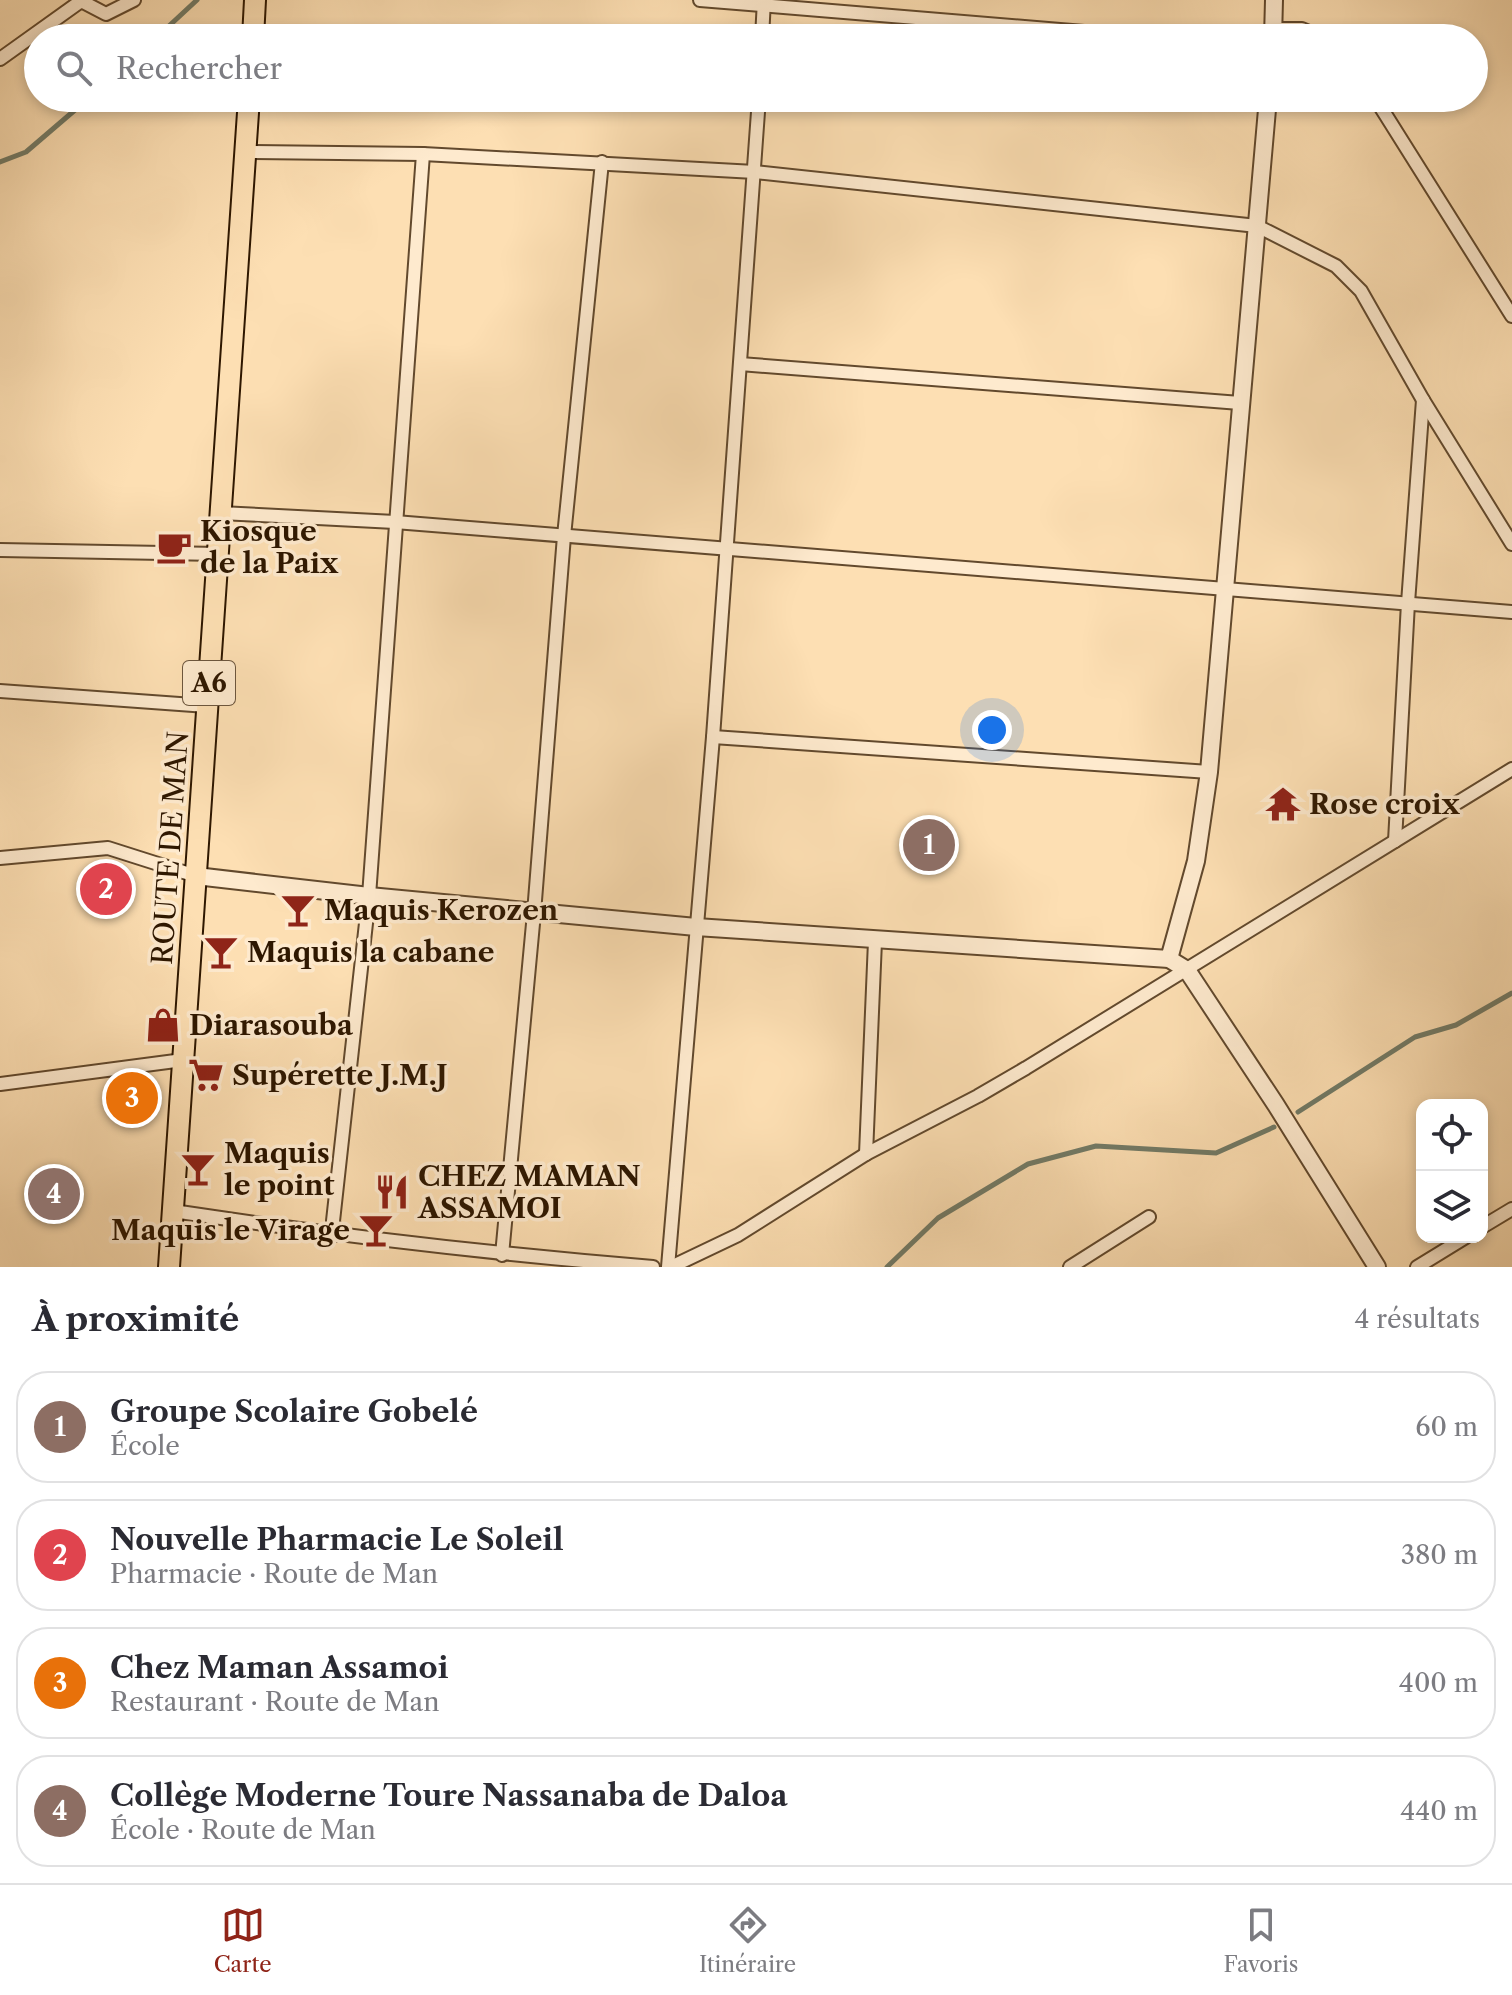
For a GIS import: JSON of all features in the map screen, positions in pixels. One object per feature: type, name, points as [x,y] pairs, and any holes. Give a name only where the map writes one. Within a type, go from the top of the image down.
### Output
[{"type":"highway","points":[[254,24],[255,0]]},
{"type":"highway","name":"ROUTE DE MAN","points":[[169,1267],[248,112]]},
{"type":"street","points":[[49,24],[81,1],[106,14],[134,0]]},
{"type":"street","points":[[700,0],[764,2],[1004,24]]},
{"type":"street","points":[[1274,0],[1274,24]]},
{"type":"street","points":[[763,24],[764,2]]},
{"type":"street","points":[[0,59],[24,42]]},
{"type":"street","points":[[758,112],[713,737],[669,1267],[738,1235],[866,1154],[978,1096],[1512,769]]},
{"type":"street","points":[[1169,959],[1196,861],[1209,772],[1267,112]]},
{"type":"street","points":[[1384,112],[1512,316]]},
{"type":"street","points":[[245,152],[423,154],[755,172],[1257,226],[1336,266],[1361,291],[1423,400],[1512,544]]},
{"type":"street","points":[[336,1235],[333,1221],[369,896],[423,154]]},
{"type":"street","points":[[502,1255],[534,913],[564,536],[602,162]]},
{"type":"street","points":[[740,364],[1240,403]]},
{"type":"street","points":[[1395,841],[1423,400]]},
{"type":"street","points":[[220,513],[395,522],[1512,612]]},
{"type":"street","points":[[0,550],[218,554]]},
{"type":"street","points":[[0,691],[207,706]]},
{"type":"street","points":[[713,737],[1209,772]]},
{"type":"street","points":[[0,858],[108,848],[196,876],[369,896],[696,927],[1169,959],[1187,970],[1377,1267]]},
{"type":"street","points":[[866,1154],[875,941]]},
{"type":"street","points":[[0,1084],[183,1060]]},
{"type":"street","points":[[1488,1223],[1512,1209]]},
{"type":"street","points":[[173,1211],[502,1255],[653,1267]]},
{"type":"street","points":[[1070,1267],[1149,1217]]},
{"type":"street","points":[[1417,1267],[1456,1243]]},
{"type":"waterway","points":[[171,24],[197,0]]},
{"type":"waterway","points":[[0,162],[26,152],[73,112]]},
{"type":"waterway","points":[[1298,1112],[1415,1037],[1456,1025],[1512,993]]},
{"type":"waterway","points":[[887,1267],[938,1218],[1028,1164],[1096,1146],[1216,1153],[1274,1127]]},
{"type":"place","name":"Kiosque de la Paix","points":[[174,547]]},
{"type":"place","name":"Rose croix","points":[[1283,804]]},
{"type":"place","name":"Groupe Scolaire Gobelé","points":[[929,845]]},
{"type":"place","name":"Nouvelle Pharmacie Le Soleil","points":[[106,889]]},
{"type":"place","name":"Maquis Kerozen","points":[[298,910]]},
{"type":"place","name":"Maquis la cabane","points":[[221,952]]},
{"type":"place","name":"Diarasouba","points":[[163,1025]]},
{"type":"place","name":"Supérette J.M.J","points":[[206,1075]]},
{"type":"place","name":"Chez Maman Assamoi","points":[[132,1098]]},
{"type":"place","name":"Maquis le point","points":[[198,1169]]},
{"type":"place","name":"CHEZ MAMAN ASSAMOI","points":[[392,1192]]},
{"type":"place","name":"Collège Moderne Toure Nassanaba de Daloa","points":[[54,1194]]},
{"type":"place","name":"Maquis le Virage","points":[[376,1230]]}]
